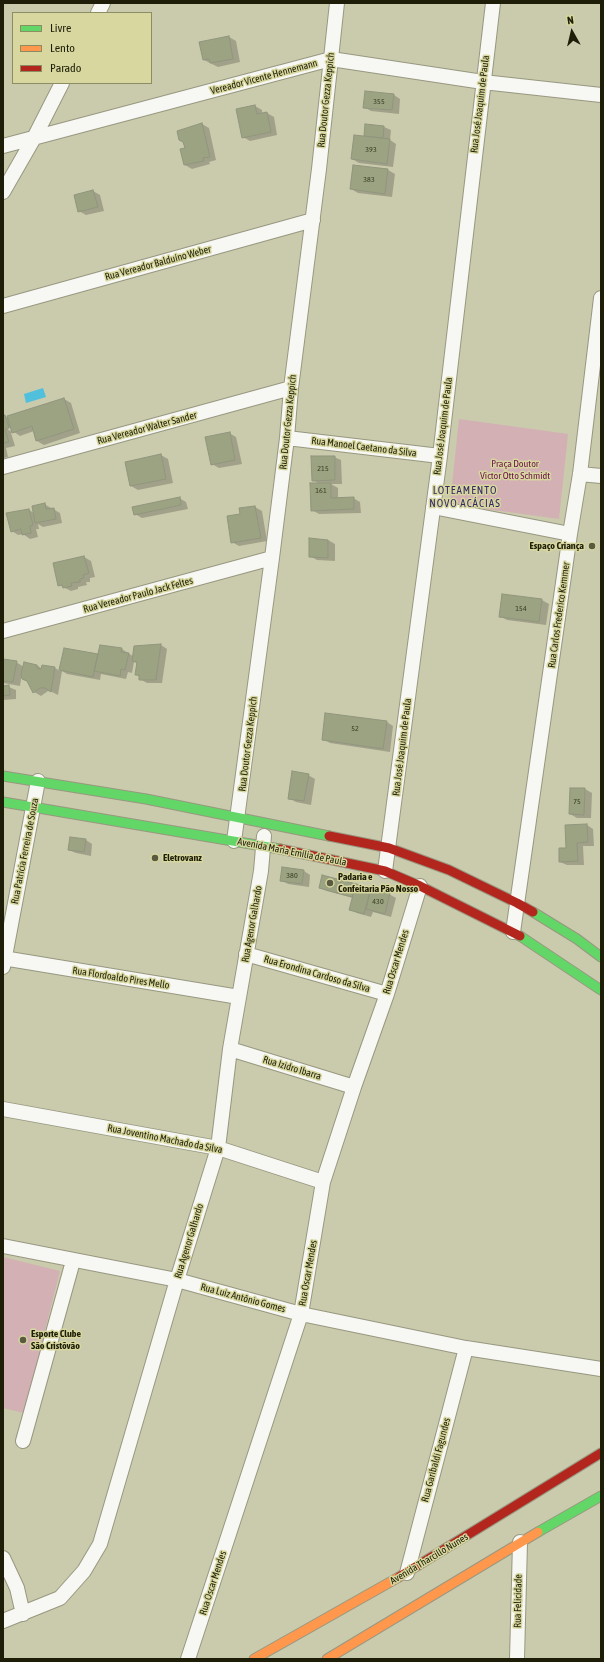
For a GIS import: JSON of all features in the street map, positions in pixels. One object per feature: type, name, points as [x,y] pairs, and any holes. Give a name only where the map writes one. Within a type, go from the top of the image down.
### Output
[{"type":"main road","points":[[3,776],[146,799],[389,848],[449,870],[517,903],[577,939],[601,957]]},
{"type":"main road","name":"Avenida Maria Emília de Paula","points":[[3,802],[263,845],[385,872],[420,886],[513,932],[601,990]]},
{"type":"main road","name":"Avenida Tharcillo Nunes","points":[[254,1659],[407,1573],[601,1453]]},
{"type":"main road","points":[[327,1659],[520,1542],[601,1496]]},
{"type":"street","points":[[98,12],[103,3]]},
{"type":"street","name":"Rua Doutor Gezza Keppich","points":[[234,841],[287,438],[291,388],[337,3]]},
{"type":"street","name":"Rua José Joaquim de Paula","points":[[385,872],[440,456],[493,3]]},
{"type":"street","name":"Vereador Vicente Hennemann","points":[[3,146],[331,59],[483,82],[601,95]]},
{"type":"street","points":[[3,192],[34,138],[61,84]]},
{"type":"street","name":"Rua Vereador Balduíno Weber","points":[[3,306],[312,220]]},
{"type":"street","name":"Rua Carlos Frederico Kemmer","points":[[513,932],[570,534],[580,474],[601,298]]},
{"type":"street","name":"Rua Vereador Walter Sander","points":[[3,467],[291,388]]},
{"type":"street","name":"Rua Manoel Caetano da Silva","points":[[287,438],[440,456]]},
{"type":"street","points":[[580,474],[601,476]]},
{"type":"street","points":[[433,507],[570,534]]},
{"type":"street","name":"Rua Vereador Paulo Jack Feltes","points":[[3,631],[272,558]]},
{"type":"street","name":"Rua Patrícia Ferreira de Souza","points":[[4,961],[38,782]]},
{"type":"street","name":"Rua Agenor Galhardo","points":[[3,1621],[60,1598],[84,1571],[100,1544],[177,1280],[218,1148],[238,997],[261,870],[265,824]]},
{"type":"street","name":"Rua Oscar Mendes","points":[[188,1659],[301,1314],[324,1182],[354,1087],[387,994],[420,886]]},
{"type":"street","name":"Rua Erondina Cardoso da Silva","points":[[246,954],[387,994]]},
{"type":"street","name":"Rua Flordoaldo Pires Mello","points":[[4,961],[238,997]]},
{"type":"street","name":"Rua Izidro Ibarra","points":[[230,1049],[354,1087]]},
{"type":"street","name":"Rua Joventino Machado da Silva","points":[[3,1109],[218,1148],[324,1182]]},
{"type":"street","name":"Rua Luiz Antônio Gomes","points":[[3,1246],[73,1261],[177,1280],[301,1314],[466,1348],[601,1370]]},
{"type":"street","points":[[23,1441],[73,1261]]},
{"type":"street","name":"Rua Garibaldi Fagundes","points":[[407,1573],[466,1348]]},
{"type":"street","name":"Rua Felicidade","points":[[517,1659],[520,1542]]},
{"type":"street","points":[[3,1558],[16,1588],[23,1614]]},
{"type":"green space","name":"Praça Doutor Victor Otto Schmidt","points":[[459,419],[568,434],[559,519],[450,504]]},
{"type":"green space","name":"Esporte Clube São Cristõvão","points":[[3,1257],[60,1271],[24,1413],[3,1408]]},
{"type":"water","points":[[43,388],[46,397],[26,403],[24,394]]},
{"type":"building","points":[[229,36],[233,59],[210,63],[209,59],[203,60],[199,42]]},
{"type":"building","points":[[365,91],[394,94],[392,110],[363,108]]},
{"type":"building","points":[[255,105],[257,114],[267,112],[271,132],[242,138],[236,109]]},
{"type":"building","points":[[202,123],[210,157],[203,158],[204,161],[184,165],[180,149],[185,148],[183,142],[179,140],[177,131]]},
{"type":"building","points":[[365,124],[384,126],[383,138],[364,136]]},
{"type":"building","points":[[354,135],[390,139],[387,164],[351,159]]},
{"type":"building","points":[[353,165],[388,169],[385,194],[350,189]]},
{"type":"building","points":[[93,190],[98,207],[78,212],[74,195]]},
{"type":"building","points":[[64,398],[74,429],[36,441],[32,426],[12,433],[7,416]]},
{"type":"building","points":[[3,415],[5,415],[9,428],[5,430],[9,442],[3,443]]},
{"type":"building","points":[[230,432],[235,460],[211,465],[205,437]]},
{"type":"building","points":[[161,454],[166,479],[130,486],[125,462]]},
{"type":"building","points":[[311,456],[335,456],[335,480],[312,481]]},
{"type":"building","points":[[310,483],[331,483],[331,498],[354,497],[354,509],[311,511]]},
{"type":"building","points":[[180,497],[181,505],[134,515],[132,507]]},
{"type":"building","points":[[45,503],[46,509],[54,508],[56,519],[35,523],[32,506]]},
{"type":"building","points":[[255,506],[261,538],[231,543],[227,516],[240,514],[239,508]]},
{"type":"building","points":[[29,509],[33,525],[30,526],[31,533],[22,535],[21,529],[11,532],[6,513]]},
{"type":"building","points":[[309,538],[328,540],[328,558],[309,557]]},
{"type":"building","points":[[84,556],[89,573],[83,575],[84,578],[80,579],[80,582],[71,583],[72,586],[63,588],[62,585],[58,586],[53,563]]},
{"type":"building","points":[[502,594],[542,599],[539,622],[499,617]]},
{"type":"building","points":[[161,644],[156,680],[139,680],[139,675],[135,675],[137,662],[132,661],[134,646]]},
{"type":"building","points":[[100,645],[122,648],[121,652],[129,653],[125,670],[121,669],[120,676],[94,671]]},
{"type":"building","points":[[64,648],[98,654],[93,677],[59,670]]},
{"type":"building","points":[[3,659],[17,661],[13,682],[3,681]]},
{"type":"building","points":[[24,662],[37,665],[37,668],[41,669],[42,665],[55,667],[51,692],[45,688],[40,688],[33,693],[27,681],[22,679],[21,674]]},
{"type":"building","points":[[9,685],[10,695],[3,696],[3,686]]},
{"type":"building","points":[[325,713],[387,721],[383,749],[322,740]]},
{"type":"building","points":[[292,771],[309,774],[304,801],[288,799]]},
{"type":"building","points":[[570,788],[585,788],[584,815],[569,814]]},
{"type":"building","points":[[587,824],[588,842],[577,843],[578,861],[559,862],[559,848],[566,848],[565,825]]},
{"type":"building","points":[[70,837],[86,839],[84,852],[68,850]]},
{"type":"building","points":[[282,867],[304,870],[302,884],[280,881]]},
{"type":"building","points":[[322,875],[341,880],[337,893],[319,888]]},
{"type":"building","points":[[341,880],[356,884],[352,897],[337,893]]},
{"type":"building","points":[[356,884],[371,888],[364,914],[349,910]]},
{"type":"building","points":[[371,888],[390,893],[385,914],[366,909]]},
{"type":"traffic: fast","points":[[3,776],[146,799],[329,836]]},
{"type":"traffic: fast","points":[[3,802],[280,849]]},
{"type":"traffic: fast","points":[[533,912],[577,939],[601,957]]},
{"type":"traffic: fast","points":[[520,936],[601,990]]},
{"type":"traffic: fast","points":[[538,1532],[601,1496]]},
{"type":"traffic: slow","points":[[327,1659],[538,1532]]},
{"type":"traffic: slow","points":[[254,1659],[399,1577]]},
{"type":"traffic: jam","points":[[329,836],[389,848],[449,870],[533,912]]},
{"type":"traffic: jam","points":[[280,849],[385,871],[420,886],[520,936]]},
{"type":"traffic: jam","points":[[399,1577],[601,1453]]},
{"type":"place","name":"Espaço Criança","points":[[592,546]]},
{"type":"place","name":"Eletrovanz","points":[[155,858]]},
{"type":"place","name":"Padaria e Confeitaria Pão Nosso","points":[[330,883]]},
{"type":"place","name":"Esporte Clube São Cristõvão","points":[[23,1340]]},
{"type":"district","name":"LOTEAMENTO NOVO ACÁCIAS","points":[[465,497]]}]
